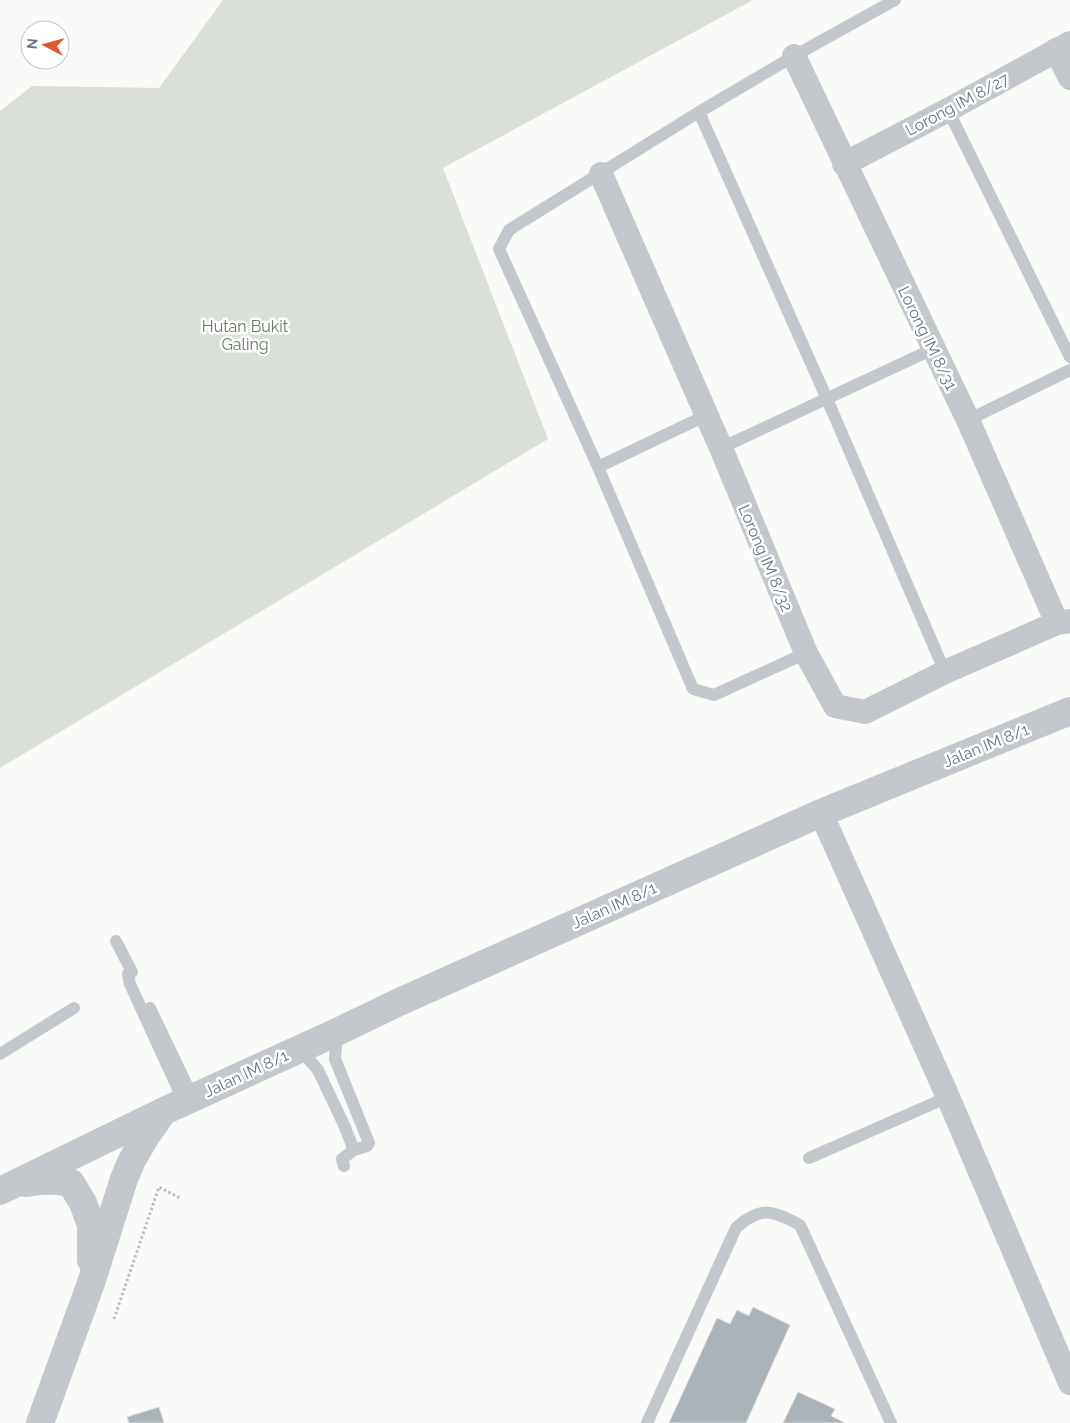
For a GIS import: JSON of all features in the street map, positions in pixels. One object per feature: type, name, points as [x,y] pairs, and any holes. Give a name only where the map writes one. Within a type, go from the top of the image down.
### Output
[{"type":"street","points":[[1063,46],[1070,78]]},
{"type":"street","name":"Lorong IM 8/27","points":[[844,164],[948,110],[1063,46]]},
{"type":"street","name":"Lorong IM 8/31","points":[[794,56],[1063,622]]},
{"type":"street","name":"Lorong IM 8/32","points":[[601,174],[705,416],[721,448],[806,653],[835,706],[865,712],[945,672],[1063,622]]},
{"type":"street","name":"Jalan IM 8/1","points":[[6,1188],[406,998],[821,813],[1070,711]]},
{"type":"street","points":[[821,813],[948,1097],[1070,1383]]},
{"type":"street","name":"Jalan IM 8/1","points":[[40,1423],[91,1283],[124,1179],[132,1160],[146,1136],[180,1104]]},
{"type":"street","points":[[6,1188],[37,1181],[71,1183],[83,1202],[91,1225],[91,1283]]},
{"type":"lane","points":[[806,653],[714,695],[693,689],[598,467],[499,249],[509,230],[699,112],[895,0]]},
{"type":"lane","points":[[948,110],[1070,357]]},
{"type":"lane","points":[[699,112],[827,398],[945,672]]},
{"type":"lane","points":[[721,448],[933,349]]},
{"type":"lane","points":[[968,420],[1070,370]]},
{"type":"lane","points":[[598,467],[705,416]]},
{"type":"lane","points":[[116,941],[132,972],[128,974],[130,984],[180,1104]]},
{"type":"lane","points":[[0,1054],[74,1008]]},
{"type":"lane","points":[[337,1032],[335,1059],[369,1142],[367,1146],[354,1150],[342,1159],[344,1166]]},
{"type":"lane","points":[[300,1049],[318,1070],[354,1150]]},
{"type":"lane","points":[[809,1158],[948,1097]]},
{"type":"lane","points":[[648,1423],[736,1228],[748,1217],[764,1212],[782,1215],[800,1225],[891,1423]]},
{"type":"path","points":[[114,1320],[159,1187],[180,1198]]},
{"type":"green space","name":"Hutan Bukit Galing","points":[[223,0],[753,0],[443,168],[548,439],[0,768],[0,111],[32,86],[159,88]]},
{"type":"building","points":[[753,1307],[790,1325],[746,1423],[669,1423],[717,1318],[730,1324],[737,1310],[749,1316]]},
{"type":"building","points":[[798,1392],[835,1409],[831,1416],[845,1423],[783,1423]]},
{"type":"building","points":[[159,1407],[164,1423],[129,1423],[127,1417]]}]
